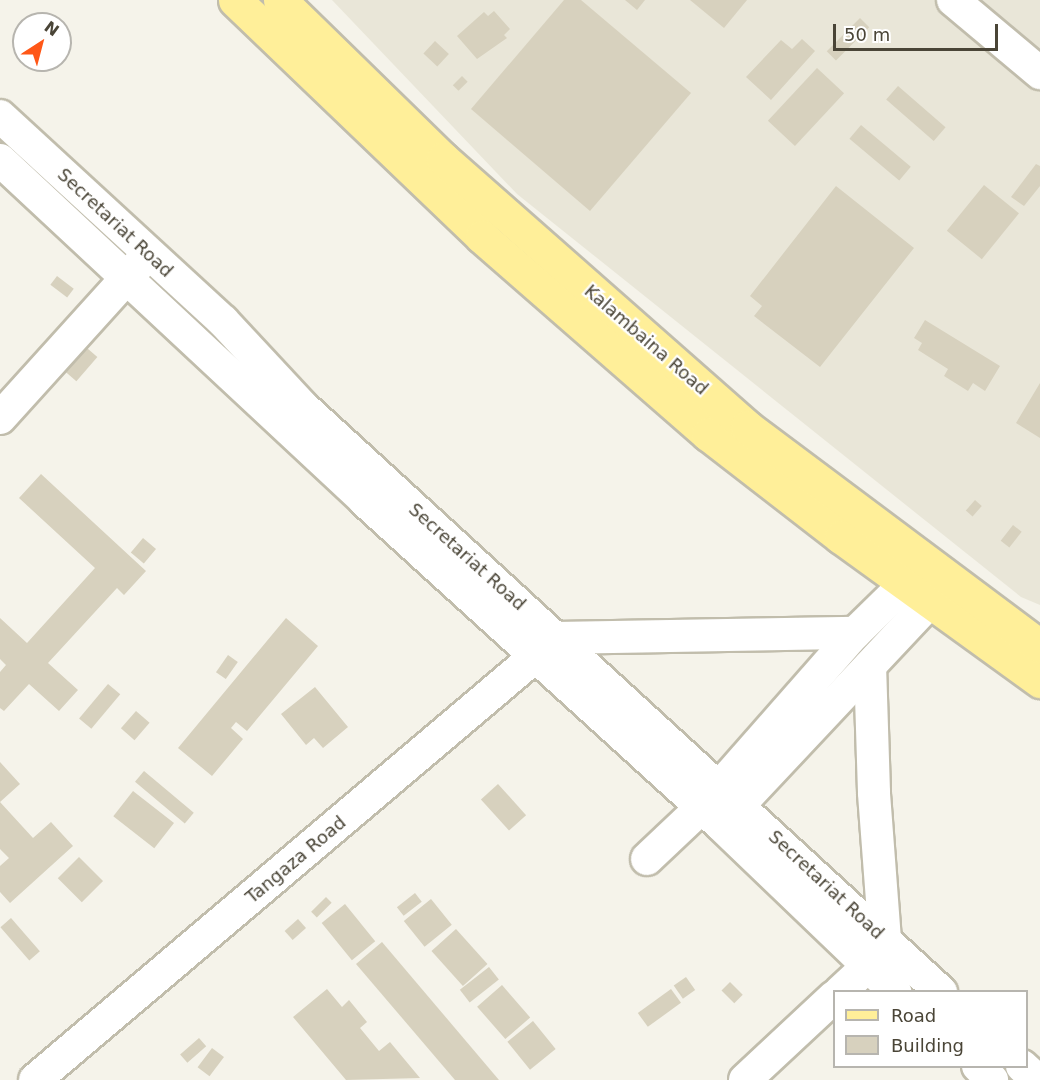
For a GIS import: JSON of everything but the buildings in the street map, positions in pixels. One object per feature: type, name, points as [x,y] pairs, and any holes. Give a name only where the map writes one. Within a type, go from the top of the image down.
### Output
[{"type":"main road","points":[[235,0],[482,237],[708,434],[917,593],[1040,681]]},
{"type":"main road","name":"Kalambaina Road","points":[[280,0],[443,159],[738,420],[1040,646]]},
{"type":"street","points":[[953,0],[1040,73]]},
{"type":"street","name":"Secretariat Road","points":[[0,116],[138,265],[546,647],[720,805],[885,940],[939,990]]},
{"type":"street","name":"Secretariat Road","points":[[0,160],[138,265]]},
{"type":"street","points":[[0,418],[138,265]]},
{"type":"street","points":[[720,805],[855,633],[917,593]]},
{"type":"street","points":[[647,859],[720,805],[870,666],[917,593]]},
{"type":"street","points":[[546,647],[855,633]]},
{"type":"street","name":"Tangaza Road","points":[[34,1080],[546,647]]},
{"type":"street","points":[[842,990],[868,966],[885,940],[874,792],[870,666]]},
{"type":"street","name":"Secretariat Road","points":[[720,805],[868,966],[893,990]]},
{"type":"street","points":[[745,1080],[833,998]]},
{"type":"street","points":[[980,1068],[992,1080]]},
{"type":"street","points":[[1024,1068],[1037,1080]]},
{"type":"shaded area","points":[[332,0],[1040,0],[1040,605],[1021,597],[517,194]]}]
